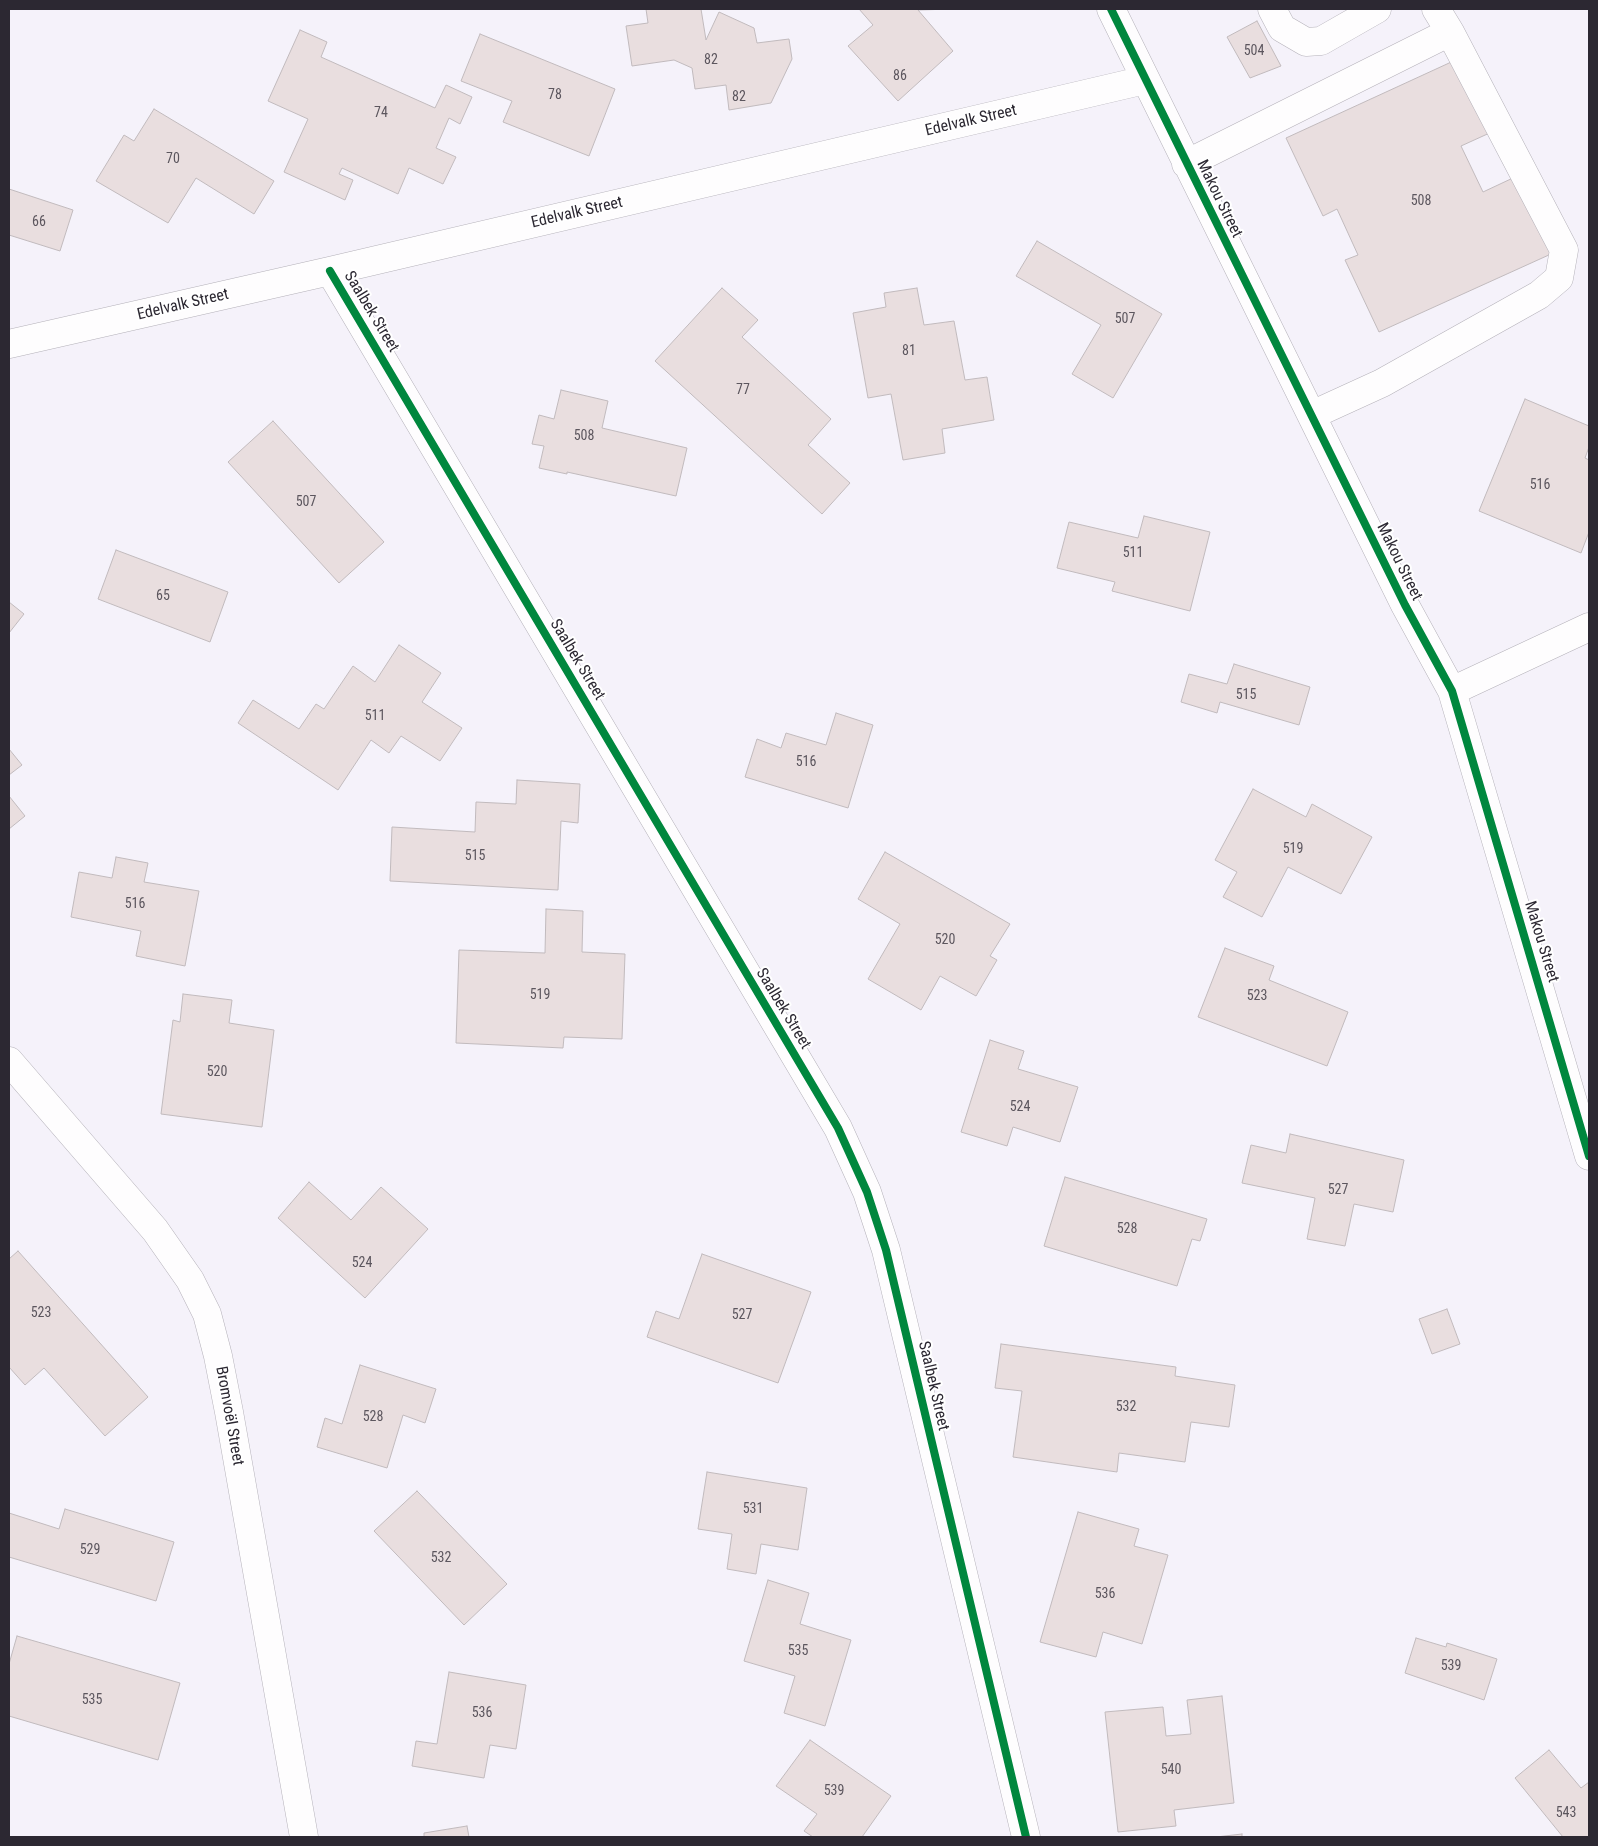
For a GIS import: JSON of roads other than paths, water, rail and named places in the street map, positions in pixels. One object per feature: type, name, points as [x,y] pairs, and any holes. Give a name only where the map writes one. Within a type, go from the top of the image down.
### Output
[{"type":"street","name":"Makou Street","points":[[1111,9],[1405,605],[1452,691],[1589,1156]]},
{"type":"street","points":[[1272,9],[1282,28],[1306,42],[1322,42],[1377,9]]},
{"type":"street","points":[[1312,415],[1390,378],[1539,294],[1559,278],[1564,250],[1450,32],[1436,9]]},
{"type":"street","points":[[1186,164],[1450,32]]},
{"type":"street","name":"Edelvalk Street","points":[[9,344],[330,271],[1145,80]]},
{"type":"street","name":"Saalbek Street","points":[[330,271],[832,1119],[867,1192],[886,1250],[1026,1837]]},
{"type":"street","points":[[1452,691],[1589,627]]},
{"type":"street","name":"Bromvoël Street","points":[[9,1061],[155,1230],[190,1280],[207,1314],[218,1356],[229,1412],[304,1837]]}]
